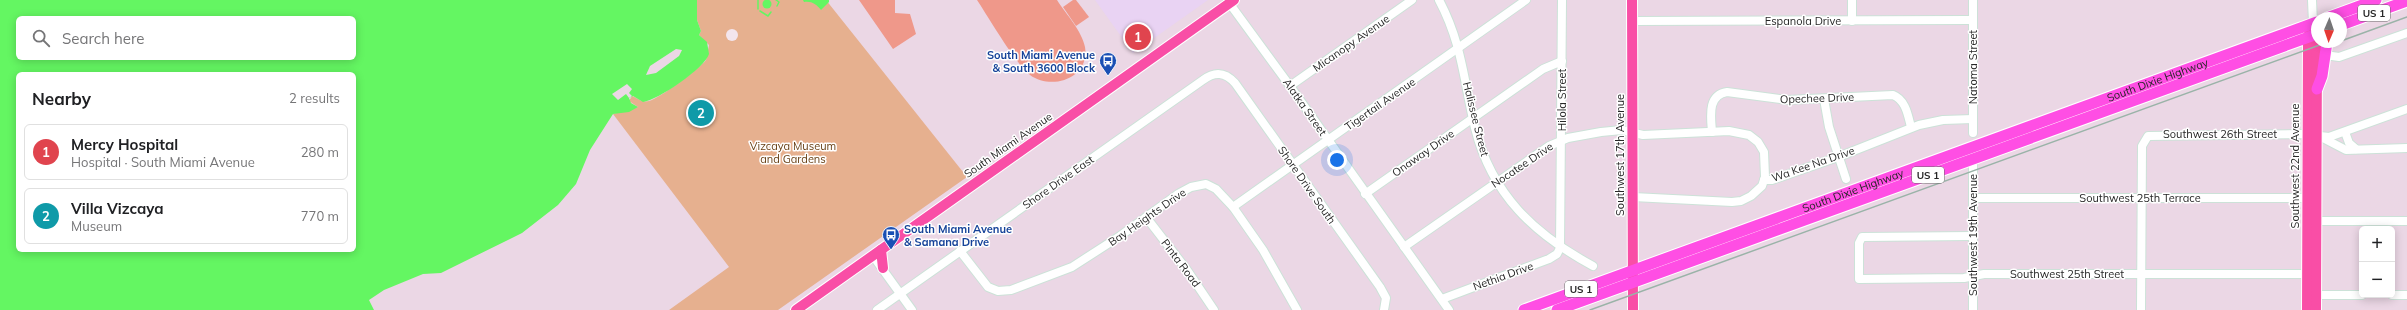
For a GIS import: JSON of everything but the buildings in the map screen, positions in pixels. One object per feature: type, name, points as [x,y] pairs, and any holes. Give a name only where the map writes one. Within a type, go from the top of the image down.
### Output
[{"type":"highway","name":"US 1","points":[[2343,12],[2376,0]]},
{"type":"highway","name":"US 1","points":[[2347,23],[2407,1]]},
{"type":"highway","name":"South Dixie Highway","points":[[1524,310],[1979,145],[2311,33]]},
{"type":"highway","name":"South Dixie Highway","points":[[1557,310],[1973,159],[2311,33]]},
{"type":"highway","points":[[2317,88],[2323,67],[2326,48]]},
{"type":"highway","points":[[1973,159],[1973,153],[1979,145]]},
{"type":"main road","name":"Southwest 17th Avenue","points":[[1632,0],[1633,310]]},
{"type":"main road","name":"South Miami Avenue","points":[[796,310],[1228,1]]},
{"type":"main road","name":"Southwest 22nd Avenue","points":[[2312,221],[2307,198],[2315,136],[2315,48]]},
{"type":"main road","name":"Southwest 22nd Avenue","points":[[2307,310],[2312,274],[2312,221],[2317,88],[2316,48]]},
{"type":"main road","points":[[877,253],[883,268]]},
{"type":"main road","name":"Southwest 22nd Avenue","points":[[2312,274],[2316,295],[2316,310]]},
{"type":"street","name":"Micanopy Avenue","points":[[1290,86],[1412,0]]},
{"type":"street","name":"Halissee Street","points":[[1439,0],[1459,47],[1473,118],[1484,155],[1497,182],[1527,219],[1560,248],[1593,266]]},
{"type":"street","name":"Tigertail Avenue","points":[[1233,207],[1526,0]]},
{"type":"street","name":"Hilola Street","points":[[1560,248],[1562,0]]},
{"type":"street","points":[[1852,0],[1852,21]]},
{"type":"street","name":"Natoma Street","points":[[1973,0],[1973,133]]},
{"type":"street","name":"Southwest 22nd Avenue","points":[[2312,0],[2313,12]]},
{"type":"street","name":"Alatka Street","points":[[1228,1],[1449,310]]},
{"type":"street","name":"Espanola Drive","points":[[1632,22],[1973,20]]},
{"type":"street","points":[[2325,55],[2338,57],[2407,33]]},
{"type":"street","points":[[2323,67],[2335,62],[2338,57]]},
{"type":"street","name":"Onaway Drive","points":[[1366,194],[1547,66],[1562,61]]},
{"type":"street","name":"Shore Drive South","points":[[1221,73],[1228,76],[1235,83],[1383,291],[1385,307]]},
{"type":"street","name":"Shore Drive East","points":[[877,310],[1207,77],[1221,73]]},
{"type":"street","name":"Opechee Drive","points":[[1712,132],[1712,103],[1720,93],[1733,92],[1787,100],[1893,95],[1898,97],[1904,104],[1912,127]]},
{"type":"street","points":[[1824,99],[1838,157],[1846,179]]},
{"type":"street","name":"Southwest 26th Street","points":[[2142,198],[2142,146],[2145,138],[2154,134],[2329,137],[2407,109]]},
{"type":"street","name":"Wa Kee Na Drive","points":[[1633,197],[1737,202],[1754,194],[1764,180],[1772,180],[1838,157],[1912,127],[1936,121],[1973,119]]},
{"type":"street","name":"Nocatee Drive","points":[[1404,247],[1540,152],[1562,140],[1607,131],[1622,130],[1643,135],[1738,132],[1756,140],[1763,149],[1765,156],[1764,180]]},
{"type":"street","points":[[2345,132],[2349,142],[2356,149]]},
{"type":"street","name":"Southwest 26th Street","points":[[2315,136],[2346,150],[2407,148]]},
{"type":"street","name":"Southwest 19th Avenue","points":[[1973,159],[1973,310]]},
{"type":"street","name":"Bay Heights Drive","points":[[960,251],[988,287],[998,291],[1011,290],[1072,267],[1184,190],[1202,184],[1216,189],[1233,207],[1274,269],[1297,310]]},
{"type":"street","name":"Southwest 25th Terrace","points":[[1973,198],[2307,198]]},
{"type":"street","points":[[2141,310],[2140,274],[2142,198]]},
{"type":"street","name":"Pinta Road","points":[[1146,216],[1187,270],[1214,310]]},
{"type":"street","points":[[2312,221],[2407,221]]},
{"type":"street","name":"Southwest 25th Street","points":[[1973,236],[1861,238],[1859,279],[1972,277],[1984,274],[2312,274]]},
{"type":"street","name":"Nethia Drive","points":[[1442,299],[1549,259],[1557,254],[1560,248]]},
{"type":"street","points":[[883,268],[912,310]]},
{"type":"street","points":[[2316,295],[2359,295]]},
{"type":"street","points":[[2395,295],[2407,295]]},
{"type":"shaded area","points":[[767,-1],[772,4],[767,9],[762,4]]},
{"type":"shaded area","points":[[0,0],[697,0],[697,20],[701,31],[699,35],[707,42],[709,54],[706,60],[690,75],[659,96],[643,102],[633,96],[629,98],[631,103],[638,107],[629,112],[613,114],[590,150],[576,184],[558,205],[522,233],[441,273],[423,274],[384,290],[369,300],[374,310],[0,310]]},
{"type":"shaded area","points":[[803,0],[829,0],[829,2],[821,10],[814,3],[804,2]]},
{"type":"shaded area","points":[[859,0],[895,0],[895,13],[910,14],[916,34],[893,49]]},
{"type":"shaded area","points":[[977,0],[1057,0],[1081,35],[1085,47],[1085,58],[1082,67],[1076,74],[1068,79],[1058,81],[1049,82],[1039,80],[1030,75],[1017,61]]},
{"type":"shaded area","points":[[1073,0],[1076,0],[1089,17],[1076,26],[1063,7]]},
{"type":"shaded area","points":[[1095,0],[1208,0],[1133,53]]},
{"type":"shaded area","points":[[732,29],[736,31],[738,35],[736,39],[732,41],[728,39],[726,35],[728,31]]},
{"type":"green space","name":"Vizcaya Museum and Gardens","points":[[697,0],[826,0],[967,177],[778,310],[669,310],[729,267],[613,114],[638,107],[629,101],[632,96],[642,101],[649,101],[662,95],[688,76],[706,60],[709,45],[699,35],[701,31],[697,20]]},
{"type":"pier","points":[[676,49],[682,50],[679,56],[656,73],[646,75],[650,66]]},
{"type":"pier","points":[[627,84],[632,89],[629,93],[632,96],[629,98],[626,94],[618,100],[612,94]]},
{"type":"waterway","points":[[758,0],[758,9]]},
{"type":"waterway","points":[[776,0],[779,2],[777,6]]},
{"type":"waterway","points":[[760,11],[768,16],[771,12]]},
{"type":"railway","points":[[2347,39],[2407,17]]},
{"type":"railway","points":[[1590,310],[2311,48]]},
{"type":"place","name":"Mercy Hospital","points":[[1138,37]]},
{"type":"place","name":"South Miami Avenue & South 3600 Block","points":[[1108,76]]},
{"type":"place","name":"Villa Vizcaya","points":[[701,113]]},
{"type":"place","name":"South Miami Avenue & Samana Drive","points":[[891,250]]}]
